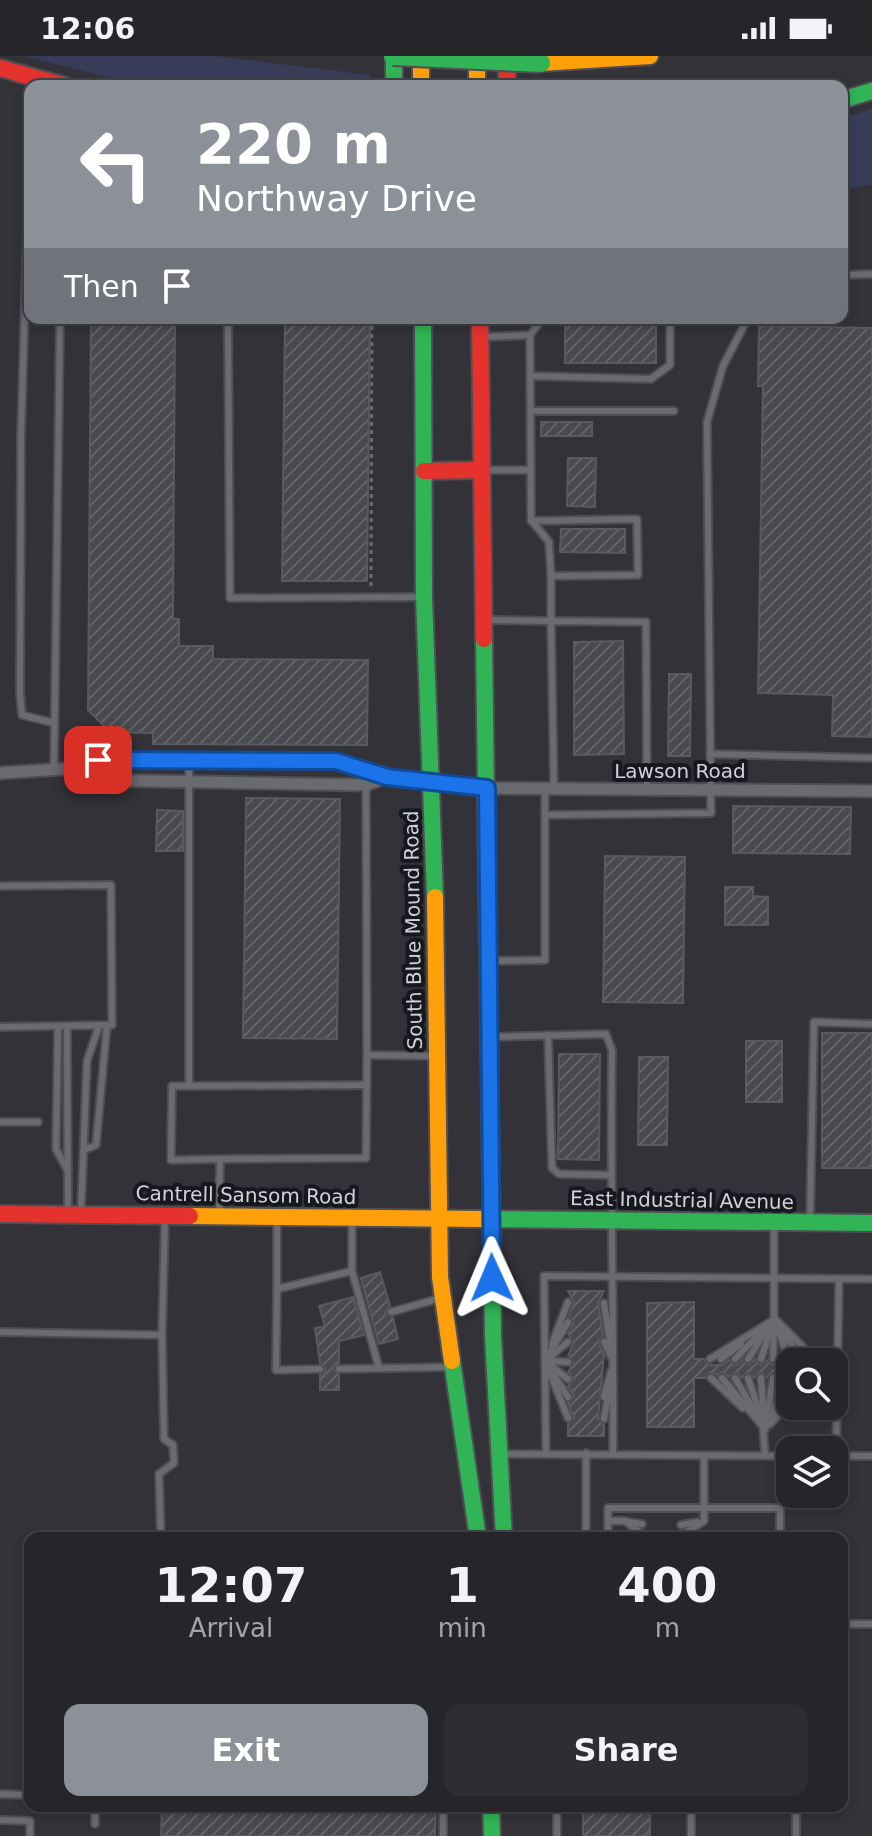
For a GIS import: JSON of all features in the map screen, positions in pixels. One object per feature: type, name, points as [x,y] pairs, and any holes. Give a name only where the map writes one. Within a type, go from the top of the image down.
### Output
[{"type":"main road","points":[[394,80],[394,56],[541,63],[650,56]]},
{"type":"main road","points":[[421,56],[421,80]]},
{"type":"main road","points":[[477,56],[477,80]]},
{"type":"main road","points":[[507,56],[507,80]]},
{"type":"main road","points":[[0,68],[44,80]]},
{"type":"main road","points":[[848,98],[872,91]]},
{"type":"main road","name":"South Blue Mound Road","points":[[423,324],[424,597],[433,782],[441,1298],[477,1532]]},
{"type":"main road","points":[[480,327],[493,1336],[502,1454],[504,1532]]},
{"type":"main road","points":[[424,471],[481,470]]},
{"type":"main road","name":"Cantrell Sansom Road","points":[[0,1214],[491,1220]]},
{"type":"main road","name":"East Industrial Avenue","points":[[491,1220],[872,1223]]},
{"type":"main road","points":[[491,1812],[492,1836]]},
{"type":"street","name":"Lawson Road","points":[[0,773],[77,768],[98,760],[336,761],[387,777],[487,788],[872,791]]},
{"type":"street","points":[[77,768],[99,780],[366,785],[387,777]]},
{"type":"lane","points":[[848,275],[872,274]]},
{"type":"lane","points":[[25,324],[20,694],[22,715],[54,723]]},
{"type":"lane","points":[[54,770],[60,324]]},
{"type":"lane","points":[[489,961],[545,960],[551,576],[549,542],[531,521],[530,335],[538,324]]},
{"type":"lane","points":[[530,376],[651,379],[670,365],[670,324]]},
{"type":"lane","points":[[545,815],[711,813],[707,422],[723,366],[745,324]]},
{"type":"lane","points":[[228,327],[230,598],[424,597]]},
{"type":"lane","points":[[480,327],[530,335]]},
{"type":"lane","points":[[531,411],[674,411]]},
{"type":"lane","points":[[481,470],[531,470]]},
{"type":"lane","points":[[531,521],[637,519],[638,575],[551,576]]},
{"type":"lane","points":[[482,620],[646,622],[647,789]]},
{"type":"lane","points":[[710,754],[872,758]]},
{"type":"lane","points":[[189,759],[189,1086]]},
{"type":"lane","points":[[366,785],[367,1055],[367,1085],[366,1158],[171,1160],[172,1086],[367,1085]]},
{"type":"lane","points":[[0,886],[111,885],[112,1025],[0,1027]]},
{"type":"lane","points":[[810,1223],[814,1022],[872,1024]]},
{"type":"lane","points":[[62,1026],[68,1172],[74,1215]]},
{"type":"lane","points":[[62,1026],[56,1149],[68,1172]]},
{"type":"lane","points":[[84,1150],[96,1145],[100,1126],[103,1026]]},
{"type":"lane","points":[[74,1215],[84,1150],[87,1061],[103,1026]]},
{"type":"lane","points":[[490,1037],[606,1034],[612,1050],[613,1454]]},
{"type":"lane","points":[[548,1035],[552,1168],[559,1174],[610,1175]]},
{"type":"lane","points":[[367,1055],[438,1056]]},
{"type":"lane","points":[[0,1122],[38,1122]]},
{"type":"lane","points":[[219,1216],[220,1159]]},
{"type":"lane","points":[[161,1532],[159,1474],[174,1463],[173,1445],[164,1439],[162,1335],[165,1217]]},
{"type":"lane","points":[[277,1217],[276,1370],[320,1369]]},
{"type":"lane","points":[[352,1218],[352,1271],[368,1319],[379,1368]]},
{"type":"lane","points":[[773,1359],[774,1223]]},
{"type":"lane","points":[[277,1289],[352,1271]]},
{"type":"lane","points":[[546,1453],[544,1276],[872,1279]]},
{"type":"lane","points":[[835,1436],[839,1279]]},
{"type":"lane","points":[[391,1312],[441,1298]]},
{"type":"lane","points":[[568,1302],[545,1361],[568,1418]]},
{"type":"lane","points":[[604,1303],[613,1362],[604,1419]]},
{"type":"lane","points":[[774,1318],[804,1348]]},
{"type":"lane","points":[[721,1359],[774,1318]]},
{"type":"lane","points":[[735,1359],[774,1318]]},
{"type":"lane","points":[[748,1359],[774,1318]]},
{"type":"lane","points":[[761,1359],[774,1318]]},
{"type":"lane","points":[[774,1318],[784,1348]]},
{"type":"lane","points":[[774,1318],[794,1348]]},
{"type":"lane","points":[[710,1359],[774,1318]]},
{"type":"lane","points":[[545,1361],[568,1322]]},
{"type":"lane","points":[[604,1323],[613,1362],[604,1397]]},
{"type":"lane","points":[[0,1332],[162,1335]]},
{"type":"lane","points":[[545,1361],[568,1342]]},
{"type":"lane","points":[[604,1342],[613,1362]]},
{"type":"lane","points":[[545,1361],[568,1362]]},
{"type":"lane","points":[[545,1361],[568,1379]]},
{"type":"lane","points":[[545,1361],[568,1397]]},
{"type":"lane","points":[[604,1362],[613,1362]]},
{"type":"lane","points":[[604,1378],[613,1362]]},
{"type":"lane","points":[[339,1369],[451,1367]]},
{"type":"lane","points":[[711,1378],[765,1429]]},
{"type":"lane","points":[[722,1378],[765,1429]]},
{"type":"lane","points":[[735,1378],[765,1429]]},
{"type":"lane","points":[[748,1378],[765,1429]]},
{"type":"lane","points":[[761,1378],[765,1455]]},
{"type":"lane","points":[[765,1429],[773,1378]]},
{"type":"lane","points":[[765,1429],[776,1405]]},
{"type":"lane","points":[[765,1429],[776,1413]]},
{"type":"lane","points":[[765,1429],[776,1418]]},
{"type":"lane","points":[[586,1453],[586,1532]]},
{"type":"lane","points":[[502,1454],[776,1455]]},
{"type":"lane","points":[[704,1455],[704,1521]]},
{"type":"lane","points":[[848,1456],[872,1456]]},
{"type":"lane","points":[[608,1532],[608,1508],[780,1508],[780,1532]]},
{"type":"lane","points":[[608,1521],[642,1524]]},
{"type":"lane","points":[[625,1521],[639,1532]]},
{"type":"lane","points":[[681,1525],[704,1521]]},
{"type":"lane","points":[[687,1532],[704,1521]]},
{"type":"lane","points":[[848,1624],[872,1624]]},
{"type":"lane","points":[[0,1794],[24,1795]]},
{"type":"lane","points":[[95,1812],[95,1824]]},
{"type":"lane","points":[[443,1812],[443,1836]]},
{"type":"lane","points":[[557,1812],[557,1836]]},
{"type":"lane","points":[[691,1812],[691,1836]]},
{"type":"lane","points":[[796,1812],[796,1836]]},
{"type":"lane","points":[[0,1820],[30,1821],[30,1836]]},
{"type":"path","points":[[372,324],[372,598]]},
{"type":"shaded area","points":[[24,56],[215,56],[370,75],[370,80],[118,80]]},
{"type":"shaded area","points":[[872,109],[872,185],[848,188],[848,116]]},
{"type":"building","points":[[91,324],[175,324],[173,619],[179,619],[179,646],[213,646],[213,659],[368,660],[367,745],[153,744],[153,733],[110,732],[88,710]]},
{"type":"building","points":[[285,324],[370,324],[367,581],[282,581]]},
{"type":"building","points":[[565,324],[656,324],[656,363],[565,363]]},
{"type":"building","points":[[759,326],[872,328],[872,737],[832,736],[833,695],[758,693],[763,386],[758,386]]},
{"type":"building","points":[[541,422],[592,422],[592,436],[541,436]]},
{"type":"building","points":[[568,458],[596,458],[595,507],[567,506]]},
{"type":"building","points":[[561,529],[625,529],[625,553],[560,552]]},
{"type":"building","points":[[623,641],[624,754],[574,755],[574,642]]},
{"type":"building","points":[[669,674],[691,674],[690,756],[668,756]]},
{"type":"building","points":[[246,798],[340,799],[337,1039],[243,1038]]},
{"type":"building","points":[[733,806],[851,807],[850,854],[733,853]]},
{"type":"building","points":[[157,810],[183,811],[183,851],[156,851]]},
{"type":"building","points":[[605,856],[685,857],[683,1003],[603,1002]]},
{"type":"building","points":[[725,887],[753,887],[753,896],[768,897],[768,925],[725,925]]},
{"type":"building","points":[[822,1033],[872,1033],[872,1168],[822,1168]]},
{"type":"building","points":[[746,1041],[782,1041],[782,1102],[746,1102]]},
{"type":"building","points":[[559,1054],[600,1054],[599,1160],[558,1159]]},
{"type":"building","points":[[639,1057],[668,1057],[667,1145],[638,1145]]},
{"type":"building","points":[[380,1272],[390,1306],[385,1313],[393,1318],[398,1339],[379,1344],[361,1278]]},
{"type":"building","points":[[568,1291],[604,1291],[598,1303],[603,1336],[598,1342],[604,1355],[598,1419],[604,1425],[604,1436],[568,1436],[568,1424],[574,1418],[568,1403],[574,1396],[568,1386],[574,1379],[568,1372],[574,1363],[568,1356],[574,1342],[568,1334],[574,1323],[569,1316],[574,1302]]},
{"type":"building","points":[[353,1297],[364,1335],[339,1341],[339,1363],[333,1368],[339,1375],[339,1390],[320,1390],[320,1375],[326,1370],[320,1363],[315,1328],[325,1326],[319,1306]]},
{"type":"building","points":[[694,1302],[694,1359],[704,1359],[709,1365],[722,1365],[729,1360],[736,1365],[742,1360],[749,1365],[755,1359],[761,1365],[767,1360],[776,1364],[776,1375],[772,1372],[767,1378],[760,1372],[754,1378],[747,1372],[742,1378],[736,1372],[729,1377],[723,1372],[717,1375],[710,1372],[705,1378],[694,1378],[694,1427],[647,1427],[647,1303]]},
{"type":"building","points":[[162,1812],[436,1812],[435,1836],[161,1836]]},
{"type":"building","points":[[583,1812],[650,1812],[650,1836],[583,1836]]},
{"type":"traffic: fast","points":[[393,56],[541,63]]},
{"type":"traffic: fast","points":[[394,56],[394,80]]},
{"type":"traffic: fast","points":[[848,98],[872,91]]},
{"type":"traffic: fast","points":[[423,324],[424,597],[435,897]]},
{"type":"traffic: fast","points":[[484,639],[493,1336],[504,1532]]},
{"type":"traffic: fast","points":[[483,1219],[872,1223]]},
{"type":"traffic: fast","points":[[452,1361],[477,1532]]},
{"type":"traffic: fast","points":[[491,1812],[492,1836]]},
{"type":"traffic: slow","points":[[421,56],[421,80]]},
{"type":"traffic: slow","points":[[477,56],[477,80]]},
{"type":"traffic: slow","points":[[541,63],[650,56]]},
{"type":"traffic: slow","points":[[435,897],[440,1277],[452,1361]]},
{"type":"traffic: slow","points":[[190,1216],[483,1219]]},
{"type":"traffic: jam","points":[[507,56],[507,80]]},
{"type":"traffic: jam","points":[[0,68],[29,76]]},
{"type":"traffic: jam","points":[[17,73],[43,80]]},
{"type":"traffic: jam","points":[[480,324],[484,639]]},
{"type":"traffic: jam","points":[[424,471],[481,470]]},
{"type":"traffic: jam","points":[[0,1214],[190,1216]]},
{"type":"route","points":[[98,760],[336,761],[365,767],[387,777],[487,788],[492,1278]]}]
